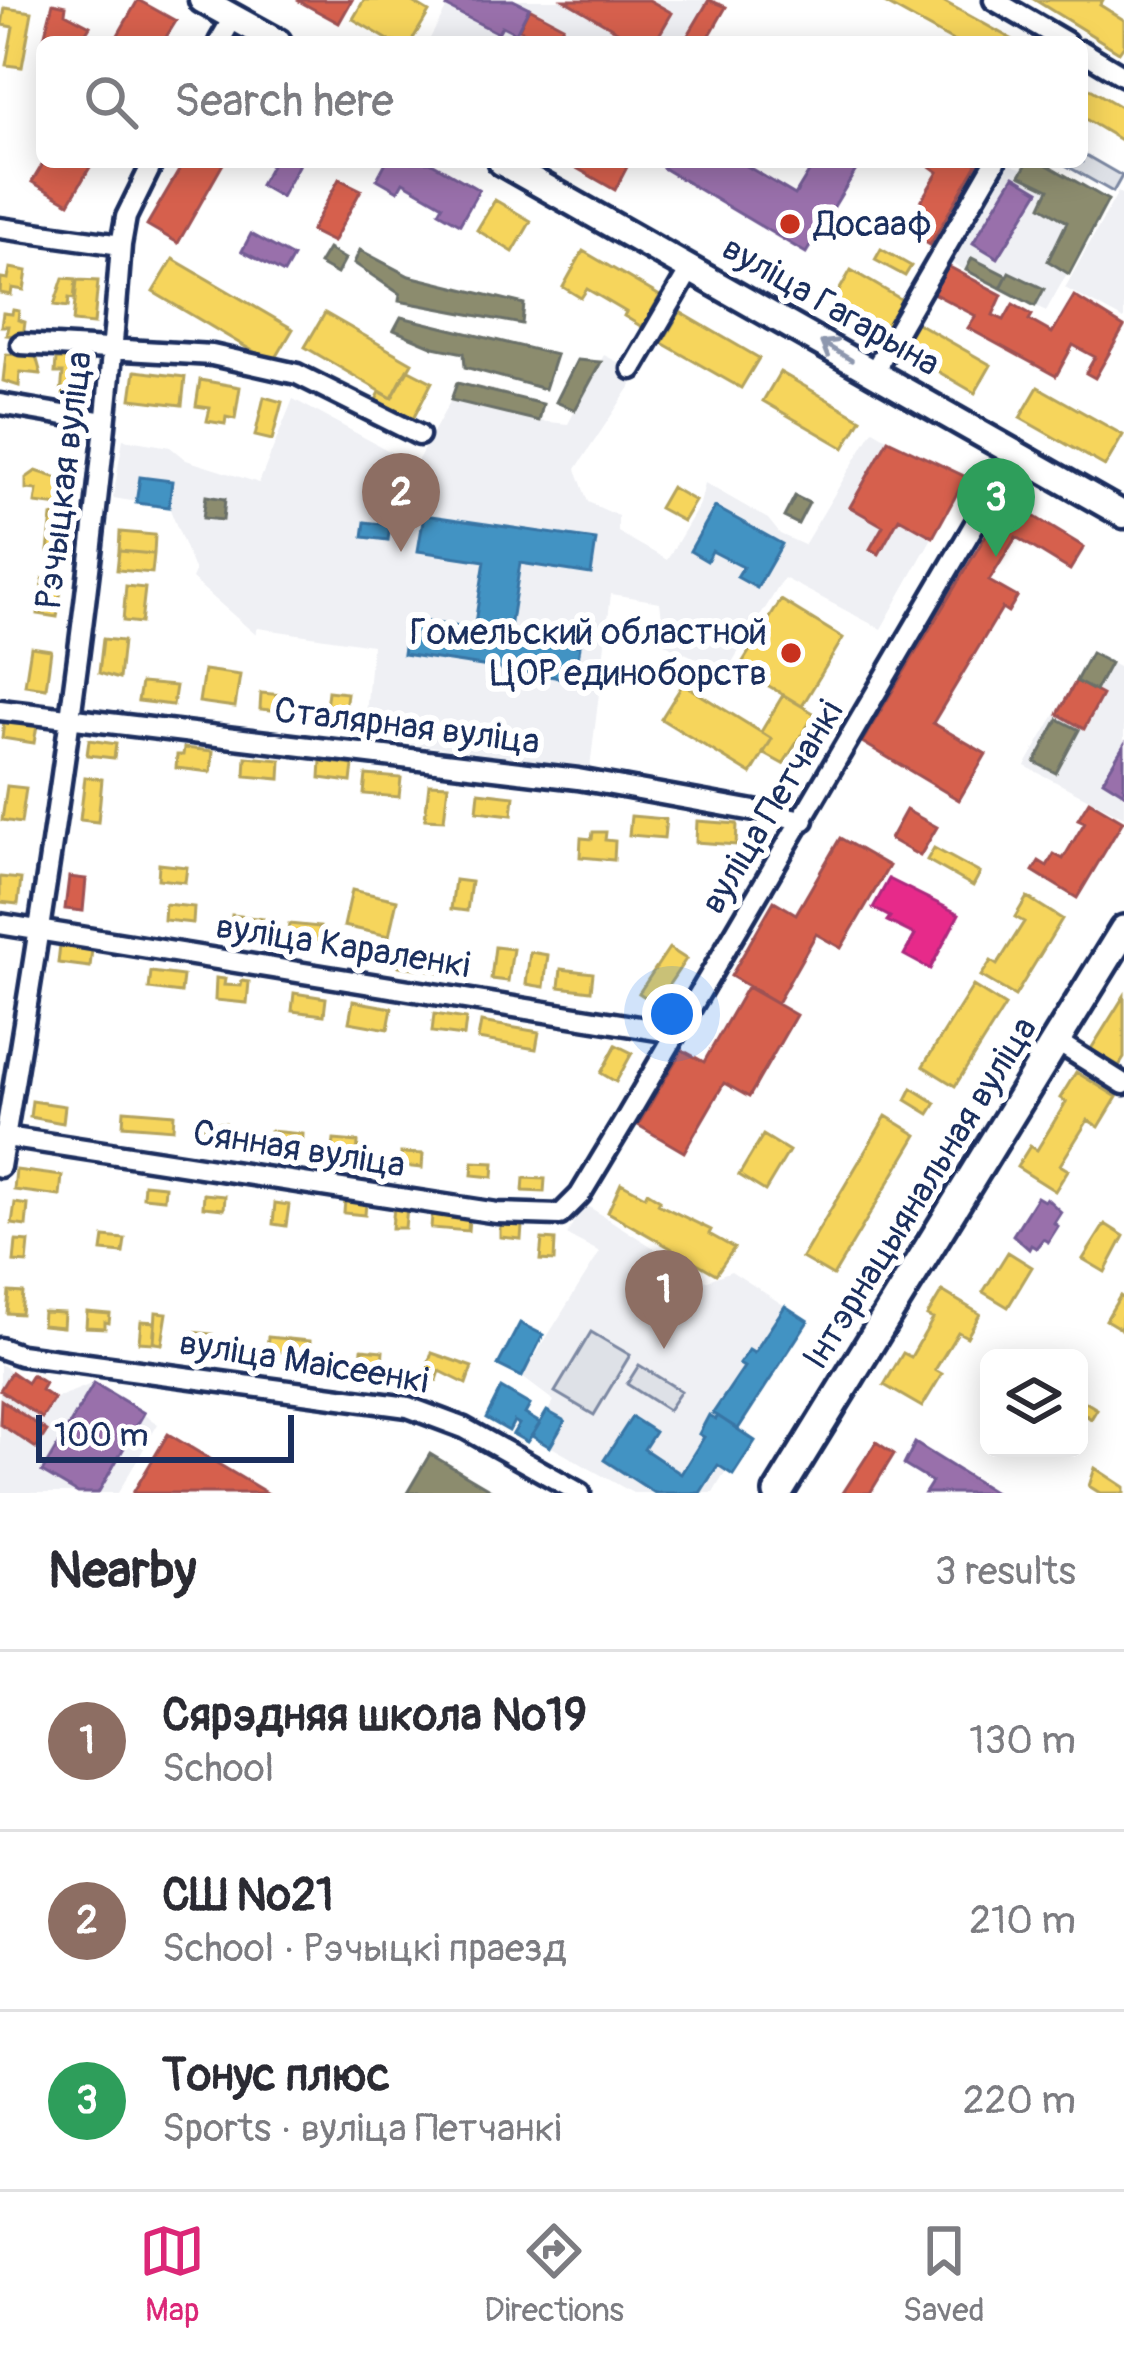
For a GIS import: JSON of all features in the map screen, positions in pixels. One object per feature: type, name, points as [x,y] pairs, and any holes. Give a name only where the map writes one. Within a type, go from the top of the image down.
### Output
[{"type":"main road","name":"Інтэрнацыянальная вуліца","points":[[778,1493],[1124,930]]},
{"type":"street","points":[[202,0],[266,36]]},
{"type":"street","points":[[994,0],[1056,36]]},
{"type":"street","points":[[222,36],[232,18]]},
{"type":"street","points":[[1088,55],[1124,76]]},
{"type":"street","name":"Рэчыцкая вуліца","points":[[0,1167],[68,720],[105,422],[121,245],[126,218],[150,168]]},
{"type":"street","name":"вуліца Гагарына","points":[[512,168],[1124,515]]},
{"type":"street","points":[[873,373],[992,168]]},
{"type":"street","points":[[0,228],[121,245]]},
{"type":"street","points":[[632,369],[691,268]]},
{"type":"street","points":[[21,344],[212,355],[297,374],[419,435]]},
{"type":"street","points":[[0,404],[105,422]]},
{"type":"street","name":"вуліца Петчанкі","points":[[580,1195],[1017,452]]},
{"type":"street","name":"Сталярная вуліца","points":[[0,710],[578,779],[804,820]]},
{"type":"street","name":"вуліца Караленкі","points":[[0,924],[676,1033]]},
{"type":"street","points":[[1056,1041],[1124,1084]]},
{"type":"street","name":"Сянная вуліца","points":[[3,1136],[520,1216],[560,1216],[580,1195]]},
{"type":"street","name":"вуліца Маісеенкі","points":[[0,1348],[20,1355],[408,1407],[464,1428],[580,1493]]},
{"type":"shaded area","points":[[451,0],[714,0],[726,7],[709,36],[431,36]]},
{"type":"shaded area","points":[[1088,156],[1122,176],[1113,192],[1071,168],[1088,168]]},
{"type":"shaded area","points":[[1000,168],[1052,168],[1108,200],[1046,311],[947,261]]},
{"type":"shaded area","points":[[1118,192],[1124,196],[1124,320],[1065,288]]},
{"type":"shaded area","points":[[604,355],[632,369],[636,378],[576,469],[588,502],[618,516],[618,532],[667,560],[700,504],[705,483],[804,545],[873,430],[928,462],[931,458],[966,477],[881,629],[784,578],[726,672],[665,644],[660,602],[611,594],[590,768],[364,737],[372,645],[258,628],[255,634],[192,579],[195,572],[169,507],[113,498],[123,439],[170,447],[186,460],[259,483],[293,399],[415,465],[451,400],[568,424]]},
{"type":"shaded area","points":[[1091,653],[1124,670],[1124,817],[1025,766]]},
{"type":"shaded area","points":[[583,1203],[706,1281],[731,1271],[808,1321],[738,1428],[755,1441],[733,1475],[726,1471],[713,1493],[633,1493],[532,1436],[554,1401],[522,1377],[600,1252],[567,1235]]},
{"type":"shaded area","points":[[591,1332],[630,1355],[594,1415],[555,1392]]},
{"type":"shaded area","points":[[0,1364],[26,1382],[32,1375],[45,1383],[41,1390],[54,1399],[94,1383],[158,1424],[118,1493],[0,1493]]},
{"type":"shaded area","points":[[639,1365],[681,1391],[668,1410],[627,1384]]},
{"type":"building: Homes","points":[[364,0],[409,0],[429,12],[415,36],[382,36],[353,19]]},
{"type":"building: Homes","points":[[879,0],[941,0],[1006,36],[944,36]]},
{"type":"building: Homes","points":[[1035,0],[1103,0],[1100,5],[1124,20],[1124,45],[1119,52]]},
{"type":"building: Homes","points":[[5,8],[32,12],[22,67],[6,65],[13,27],[2,25]]},
{"type":"building: Homes","points":[[1088,88],[1124,109],[1124,142],[1088,121]]},
{"type":"building: Homes","points":[[495,200],[531,221],[513,252],[477,230]]},
{"type":"building: Homes","points":[[881,249],[911,266],[905,276],[875,260]]},
{"type":"building: Homes","points":[[583,251],[660,296],[642,327],[587,289],[581,298],[563,287]]},
{"type":"building: Homes","points":[[173,259],[293,329],[273,363],[153,292]]},
{"type":"building: Homes","points":[[10,268],[27,271],[24,290],[12,288],[11,295],[0,293],[1,278],[8,279]]},
{"type":"building: Homes","points":[[851,270],[904,301],[881,339],[829,308]]},
{"type":"building: Homes","points":[[63,278],[76,279],[68,307],[54,305]]},
{"type":"building: Homes","points":[[77,280],[98,281],[94,324],[73,322]]},
{"type":"building: Homes","points":[[13,310],[25,322],[23,337],[6,335],[8,326],[1,326],[3,313]]},
{"type":"building: Homes","points":[[680,312],[759,358],[741,388],[662,343]]},
{"type":"building: Homes","points":[[325,313],[412,363],[392,398],[305,347]]},
{"type":"building: Homes","points":[[912,320],[991,365],[975,393],[896,347]]},
{"type":"building: Homes","points":[[6,354],[36,356],[41,374],[20,372],[19,386],[3,381]]},
{"type":"building: Homes","points":[[56,359],[91,361],[89,395],[61,393],[63,373],[55,373]]},
{"type":"building: Homes","points":[[407,369],[432,382],[413,419],[376,400],[380,392],[392,398]]},
{"type":"building: Homes","points":[[135,371],[185,377],[182,405],[131,399]]},
{"type":"building: Homes","points":[[780,372],[861,419],[844,448],[763,401]]},
{"type":"building: Homes","points":[[200,380],[240,387],[235,419],[226,417],[225,424],[207,421],[210,408],[196,406]]},
{"type":"building: Homes","points":[[1038,387],[1123,435],[1105,466],[1020,418]]},
{"type":"building: Homes","points":[[264,397],[282,402],[272,440],[255,436]]},
{"type":"building: Homes","points":[[36,471],[61,479],[62,473],[72,474],[68,507],[35,503],[37,490],[26,489],[26,478]]},
{"type":"building: Homes","points":[[671,487],[695,501],[683,521],[659,508]]},
{"type":"building: Homes","points":[[52,516],[71,518],[67,553],[48,551]]},
{"type":"building: Homes","points":[[120,532],[155,535],[154,554],[119,551]]},
{"type":"building: Homes","points":[[119,551],[154,554],[152,573],[117,570]]},
{"type":"building: Homes","points":[[43,579],[62,582],[57,617],[38,614]]},
{"type":"building: Homes","points":[[126,586],[145,588],[141,623],[123,621]]},
{"type":"building: Homes","name":"Гомельский областной ЦОР единоборств","points":[[781,600],[843,638],[802,706],[739,668]]},
{"type":"building: Homes","points":[[103,639],[123,641],[119,679],[99,673]]},
{"type":"building: Homes","points":[[31,647],[51,650],[46,688],[25,685]]},
{"type":"building: Homes","points":[[204,670],[240,675],[235,707],[199,702]]},
{"type":"building: Homes","points":[[141,683],[176,686],[173,705],[138,701]]},
{"type":"building: Homes","points":[[683,684],[772,739],[751,774],[661,719]]},
{"type":"building: Homes","points":[[328,691],[347,693],[343,728],[324,726]]},
{"type":"building: Homes","points":[[261,693],[284,695],[283,711],[260,709]]},
{"type":"building: Homes","points":[[783,695],[815,714],[783,764],[763,753],[772,739],[761,732]]},
{"type":"building: Homes","points":[[4,721],[37,725],[34,743],[2,738]]},
{"type":"building: Homes","points":[[89,740],[116,744],[114,758],[87,755]]},
{"type":"building: Homes","points":[[184,748],[213,751],[211,772],[176,768],[177,755],[183,755]]},
{"type":"building: Homes","points":[[246,757],[281,760],[280,779],[245,776]]},
{"type":"building: Homes","points":[[321,761],[353,765],[351,782],[320,778]]},
{"type":"building: Homes","points":[[366,775],[401,778],[399,797],[364,794]]},
{"type":"building: Homes","points":[[85,777],[102,779],[98,822],[80,820]]},
{"type":"building: Homes","points":[[429,784],[448,785],[444,820],[425,819]]},
{"type":"building: Homes","points":[[7,786],[26,788],[21,823],[2,820]]},
{"type":"building: Homes","points":[[479,792],[514,796],[512,815],[477,811]]},
{"type":"building: Homes","points":[[631,816],[666,819],[664,838],[629,835]]},
{"type":"building: Homes","points":[[697,821],[737,824],[736,845],[696,842]]},
{"type":"building: Homes","points":[[593,832],[606,832],[605,840],[615,841],[614,860],[580,857],[581,838],[592,839]]},
{"type":"building: Homes","points":[[934,848],[980,873],[973,886],[927,860]]},
{"type":"building: Homes","points":[[159,864],[187,867],[185,882],[158,879]]},
{"type":"building: Homes","points":[[0,877],[21,879],[18,904],[0,902]]},
{"type":"building: Homes","points":[[455,880],[471,882],[467,911],[451,909]]},
{"type":"building: Homes","points":[[352,890],[397,900],[389,936],[344,926]]},
{"type":"building: Homes","points":[[1027,897],[1062,919],[1015,996],[981,976],[991,961],[997,965],[1024,922],[1015,917]]},
{"type":"building: Homes","points":[[165,904],[194,907],[193,923],[164,920]]},
{"type":"building: Homes","points":[[232,915],[264,919],[262,936],[230,932]]},
{"type":"building: Homes","points":[[289,924],[320,927],[318,944],[287,940]]},
{"type":"building: Homes","points":[[60,945],[92,949],[90,967],[58,963]]},
{"type":"building: Homes","points":[[495,947],[513,949],[508,981],[491,979]]},
{"type":"building: Homes","points":[[669,948],[686,959],[662,995],[668,998],[662,1008],[639,993]]},
{"type":"building: Homes","points":[[401,949],[434,953],[431,970],[399,966]]},
{"type":"building: Homes","points":[[530,952],[548,955],[544,987],[526,984]]},
{"type":"building: Homes","points":[[434,953],[466,958],[464,975],[432,971]]},
{"type":"building: Homes","points":[[561,969],[593,973],[591,991],[559,987]]},
{"type":"building: Homes","points":[[151,972],[183,976],[181,993],[149,989]]},
{"type":"building: Homes","points":[[216,978],[225,979],[224,985],[249,982],[247,1003],[215,1000]]},
{"type":"building: Homes","points":[[973,986],[1005,1006],[955,1086],[923,1066]]},
{"type":"building: Homes","points":[[294,993],[326,998],[324,1015],[292,1011]]},
{"type":"building: Homes","points":[[1124,996],[1124,1058],[1119,1066],[1091,1049]]},
{"type":"building: Homes","points":[[353,1001],[392,1008],[388,1029],[349,1022]]},
{"type":"building: Homes","points":[[434,1014],[466,1019],[464,1036],[432,1032]]},
{"type":"building: Homes","points":[[481,1022],[539,1032],[536,1049],[478,1039]]},
{"type":"building: Homes","points":[[616,1045],[632,1053],[616,1082],[601,1073]]},
{"type":"building: Homes","points":[[1076,1072],[1117,1097],[1099,1127],[1088,1120],[1060,1165],[1068,1170],[1055,1191],[1017,1167],[1030,1146],[1037,1150],[1066,1102],[1060,1098]]},
{"type":"building: Homes","points":[[912,1088],[936,1103],[929,1114],[906,1100]]},
{"type":"building: Homes","points":[[32,1101],[65,1106],[63,1123],[30,1117]]},
{"type":"building: Homes","points":[[124,1110],[174,1114],[173,1129],[123,1125]]},
{"type":"building: Homes","points":[[886,1116],[917,1135],[833,1276],[802,1258]]},
{"type":"building: Homes","points":[[204,1122],[225,1123],[224,1137],[203,1135]]},
{"type":"building: Homes","points":[[270,1131],[303,1134],[302,1149],[269,1146]]},
{"type":"building: Homes","points":[[763,1135],[789,1151],[765,1191],[739,1175]]},
{"type":"building: Homes","points":[[334,1140],[358,1142],[357,1157],[339,1155],[339,1149],[333,1149]]},
{"type":"building: Homes","points":[[401,1153],[423,1154],[422,1168],[402,1166]]},
{"type":"building: Homes","points":[[473,1162],[494,1163],[493,1177],[472,1175]]},
{"type":"building: Homes","points":[[16,1170],[62,1176],[60,1196],[14,1190]]},
{"type":"building: Homes","points":[[524,1178],[545,1179],[544,1192],[523,1191]]},
{"type":"building: Homes","points":[[621,1183],[645,1196],[647,1192],[660,1200],[658,1204],[711,1230],[709,1234],[734,1248],[716,1274],[608,1212]]},
{"type":"building: Homes","points":[[144,1184],[165,1186],[164,1199],[143,1197]]},
{"type":"building: Homes","points":[[204,1194],[225,1196],[224,1209],[203,1207]]},
{"type":"building: Homes","points":[[345,1200],[366,1202],[365,1215],[344,1213]]},
{"type":"building: Homes","points":[[15,1203],[28,1205],[26,1226],[12,1224]]},
{"type":"building: Homes","points":[[275,1203],[289,1205],[286,1226],[273,1224]]},
{"type":"building: Homes","points":[[394,1207],[407,1207],[405,1228],[392,1228]]},
{"type":"building: Homes","points":[[432,1215],[469,1218],[468,1231],[431,1228]]},
{"type":"building: Homes","points":[[500,1224],[522,1226],[521,1239],[500,1237]]},
{"type":"building: Homes","points":[[1105,1224],[1124,1236],[1105,1272],[1083,1259]]},
{"type":"building: Homes","points":[[104,1237],[125,1239],[123,1253],[102,1251]]},
{"type":"building: Homes","points":[[542,1239],[555,1240],[554,1261],[540,1260]]},
{"type":"building: Homes","points":[[16,1241],[29,1242],[27,1263],[14,1262]]},
{"type":"building: Homes","points":[[1008,1252],[1032,1267],[1008,1307],[983,1292]]},
{"type":"building: Homes","points":[[942,1291],[980,1314],[967,1337],[958,1332],[935,1370],[942,1374],[922,1407],[884,1385],[903,1353],[911,1357],[933,1319],[927,1316]]},
{"type":"building: Homes","points":[[9,1292],[23,1293],[21,1314],[7,1313]]},
{"type":"building: Homes","points":[[1120,1296],[1124,1299],[1121,1329],[1106,1320]]},
{"type":"building: Homes","points":[[43,1312],[64,1313],[63,1327],[42,1325]]},
{"type":"building: Homes","points":[[87,1312],[110,1314],[109,1323],[105,1322],[105,1328],[86,1327]]},
{"type":"building: Homes","points":[[156,1312],[167,1313],[162,1344],[154,1343]]},
{"type":"building: Homes","points":[[141,1321],[155,1322],[153,1343],[139,1342]]},
{"type":"building: Homes","points":[[191,1332],[212,1334],[211,1347],[190,1346]]},
{"type":"building: Homes","points":[[268,1337],[289,1339],[288,1353],[267,1351]]},
{"type":"building: Homes","points":[[289,1339],[310,1341],[309,1355],[288,1353]]},
{"type":"building: Homes","points":[[362,1349],[383,1351],[382,1364],[361,1363]]},
{"type":"building: Homes","points":[[432,1353],[472,1367],[466,1384],[440,1371],[437,1380],[424,1375]]},
{"type":"building: Homes","points":[[1095,1468],[1124,1487],[1124,1493],[1100,1493],[1089,1486]]},
{"type":"building: Shops","points":[[138,0],[176,21],[167,36],[117,36]]},
{"type":"building: Shops","points":[[297,0],[352,0],[339,23]]},
{"type":"building: Shops","points":[[564,0],[649,0],[672,13],[659,36],[626,36]]},
{"type":"building: Shops","points":[[709,0],[726,7],[709,36],[688,36]]},
{"type":"building: Shops","points":[[53,3],[66,6],[65,13],[90,26],[84,36],[45,36]]},
{"type":"building: Shops","points":[[529,8],[563,26],[557,36],[532,36],[519,29]]},
{"type":"building: Shops","points":[[40,168],[89,168],[69,203],[32,182]]},
{"type":"building: Shops","points":[[180,168],[221,168],[178,243],[147,225]]},
{"type":"building: Shops","points":[[576,168],[626,168],[615,190]]},
{"type":"building: Shops","points":[[932,168],[975,168],[930,245],[904,230],[938,172]]},
{"type":"building: Shops","points":[[339,179],[361,190],[333,242],[311,231]]},
{"type":"building: Shops","points":[[944,264],[1002,295],[993,315],[1004,320],[1013,304],[1052,333],[1074,296],[1124,327],[1095,378],[1086,373],[1095,357],[1073,345],[1056,376],[968,328],[976,316],[929,291]]},
{"type":"building: Shops","points":[[888,440],[966,477],[933,537],[899,518],[879,554],[870,549],[883,526],[850,507]]},
{"type":"building: Shops","points":[[1007,500],[1084,547],[1070,570],[1016,537],[989,581],[1017,597],[1008,612],[1002,608],[933,723],[986,754],[959,800],[862,742]]},
{"type":"building: Shops","points":[[1076,681],[1102,695],[1084,729],[1058,714]]},
{"type":"building: Shops","points":[[1089,801],[1123,821],[1077,898],[1033,871],[1039,861],[1047,866],[1054,854],[1063,859],[1085,822],[1078,819]]},
{"type":"building: Shops","points":[[906,810],[937,827],[920,856],[890,839]]},
{"type":"building: Shops","points":[[840,838],[889,866],[841,948],[816,934],[777,1003],[731,976],[774,901],[796,914]]},
{"type":"building: Shops","points":[[69,877],[86,879],[83,911],[65,909]]},
{"type":"building: Shops","points":[[747,987],[796,1015],[749,1097],[724,1083],[684,1152],[638,1125],[682,1050],[704,1062]]},
{"type":"building: Shops","points":[[11,1372],[27,1383],[32,1375],[45,1383],[41,1390],[54,1399],[42,1418],[0,1390]]},
{"type":"building: Shops","points":[[1,1400],[47,1431],[36,1448],[0,1424]]},
{"type":"building: Shops","points":[[168,1434],[267,1493],[133,1493]]},
{"type":"building: Shops","points":[[876,1442],[894,1454],[870,1493],[843,1493]]},
{"type":"building: Offices","points":[[451,0],[513,0],[529,8],[516,33],[502,26],[498,33],[447,7]]},
{"type":"building: Offices","points":[[270,168],[297,168],[281,197],[260,185]]},
{"type":"building: Offices","points":[[383,168],[440,168],[479,190],[460,224],[439,212],[443,205],[403,182],[398,191],[377,179]]},
{"type":"building: Offices","name":"Досааф","points":[[663,168],[750,168],[795,195],[811,168],[856,170],[806,253]]},
{"type":"building: Offices","points":[[1014,176],[1039,191],[998,258],[973,243]]},
{"type":"building: Offices","points":[[251,234],[293,257],[284,273],[242,251]]},
{"type":"building: Offices","points":[[1124,745],[1124,793],[1103,780]]},
{"type":"building: Offices","points":[[1037,1197],[1046,1198],[1061,1212],[1048,1242],[1043,1239],[1029,1249],[1013,1235]]},
{"type":"building: Offices","points":[[94,1383],[144,1413],[98,1493],[78,1493],[42,1472]]},
{"type":"building: Offices","points":[[915,1443],[995,1493],[925,1493],[932,1482],[904,1465]]},
{"type":"building: Schools","points":[[140,477],[172,481],[169,507],[136,503]]},
{"type":"building: Schools","points":[[715,507],[782,544],[757,588],[737,577],[743,567],[712,551],[707,561],[690,551]]},
{"type":"building: Schools","points":[[424,515],[596,540],[591,574],[520,563],[509,635],[580,646],[575,680],[403,654],[408,619],[474,629],[485,561],[418,551]]},
{"type":"building: Schools","points":[[365,522],[390,525],[388,540],[363,537]]},
{"type":"building: Schools","points":[[785,1306],[808,1321],[738,1429],[713,1413],[744,1367],[739,1364],[749,1350],[754,1353]]},
{"type":"building: Schools","points":[[520,1323],[543,1335],[522,1377],[498,1365]]},
{"type":"building: Schools","points":[[501,1388],[530,1405],[525,1414],[540,1423],[527,1442],[513,1434],[519,1424],[514,1421],[509,1431],[486,1418]]},
{"type":"building: Schools","points":[[547,1411],[565,1421],[550,1447],[532,1436]]},
{"type":"building: Schools","points":[[709,1415],[755,1441],[733,1475],[718,1465],[700,1493],[655,1493],[604,1460],[632,1417],[655,1432],[644,1449],[681,1474],[704,1437],[699,1434]]},
{"type":"building: Health","points":[[889,879],[959,914],[930,969],[904,955],[915,935],[873,908]]},
{"type":"building: Industry","points":[[1024,168],[1052,168],[1108,200],[1069,274],[1048,261],[1067,222],[1041,206],[1049,189],[1020,175]]},
{"type":"building: Industry","points":[[328,249],[345,259],[337,274],[319,264]]},
{"type":"building: Industry","points":[[360,250],[409,276],[524,304],[522,324],[399,301],[400,294],[354,263]]},
{"type":"building: Industry","points":[[972,258],[1007,276],[1001,288],[966,270]]},
{"type":"building: Industry","points":[[1009,272],[1044,289],[1035,306],[1001,288]]},
{"type":"building: Industry","points":[[401,317],[556,355],[545,389],[465,367],[464,353],[434,347],[394,330]]},
{"type":"building: Industry","points":[[577,360],[601,362],[575,410],[556,402]]},
{"type":"building: Industry","points":[[457,383],[543,404],[539,421],[451,400]]},
{"type":"building: Industry","points":[[206,496],[225,499],[223,520],[203,518]]},
{"type":"building: Industry","points":[[795,496],[809,503],[798,524],[784,517]]},
{"type":"building: Industry","points":[[1091,653],[1110,663],[1095,691],[1076,681]]},
{"type":"building: Industry","points":[[1058,719],[1079,730],[1056,773],[1035,762]]},
{"type":"building: Industry","points":[[430,1454],[435,1457],[496,1493],[407,1493]]},
{"type":"place","name":"Досааф","points":[[790,224]]},
{"type":"place","name":"СШ №21","points":[[401,552]]},
{"type":"place","name":"Тонус плюс","points":[[996,557]]},
{"type":"place","name":"Гомельский областной ЦОР единоборств","points":[[791,653]]},
{"type":"place","name":"Сярэдняя школа №19","points":[[664,1349]]}]
